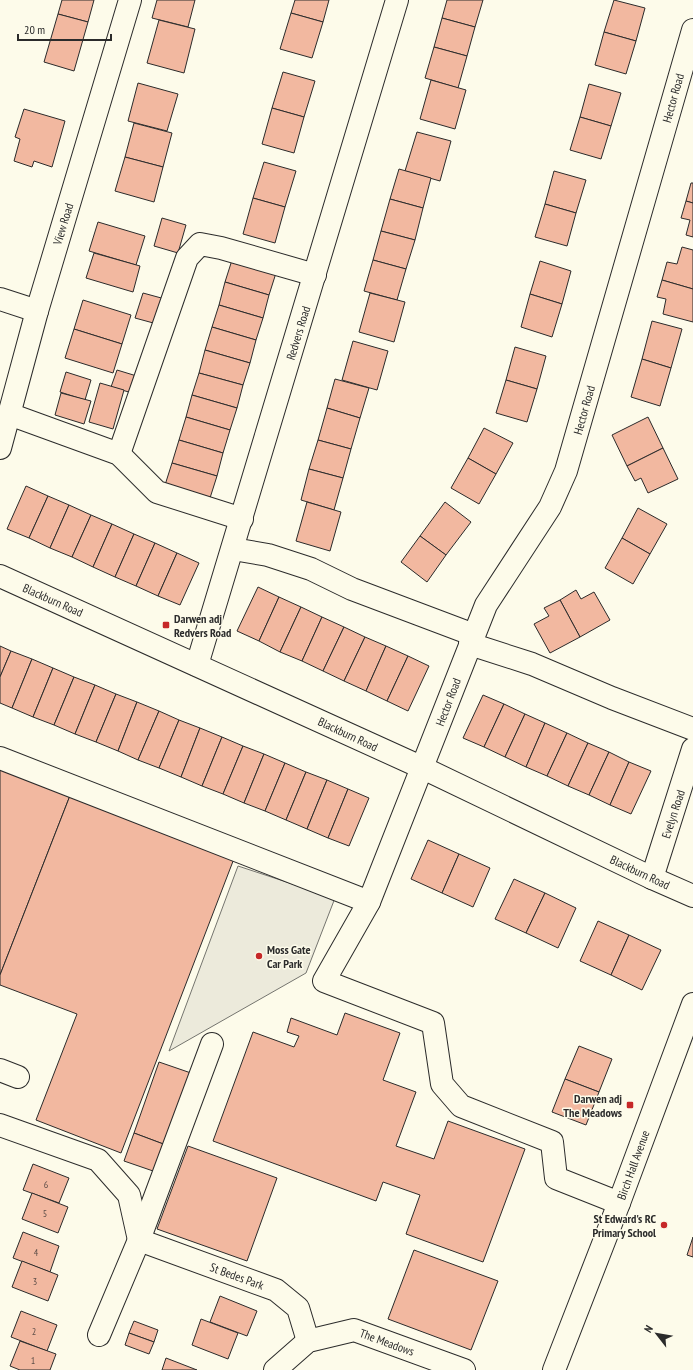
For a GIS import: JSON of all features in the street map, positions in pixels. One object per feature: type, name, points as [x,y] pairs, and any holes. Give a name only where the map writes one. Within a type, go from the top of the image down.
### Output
[{"type":"main road","name":"View Road","points":[[0,448],[37,311],[130,0]]},
{"type":"main road","name":"Redvers Road","points":[[197,664],[233,549],[397,0]]},
{"type":"main road","name":"Hector Road","points":[[620,1202],[556,1178],[552,1142],[461,1106],[442,1084],[433,1023],[324,981],[369,902],[486,605],[550,507],[566,471],[693,30]]},
{"type":"main road","points":[[119,454],[187,258],[200,244],[221,248],[315,276]]},
{"type":"main road","points":[[0,299],[37,311]]},
{"type":"main road","points":[[10,414],[119,454],[157,492],[242,519]]},
{"type":"main road","points":[[233,549],[268,554],[311,569],[352,589],[472,640],[612,698],[693,729]]},
{"type":"main road","name":"Blackburn Road","points":[[0,576],[197,664],[423,768],[652,878],[693,896]]},
{"type":"main road","name":"Evelyn Road","points":[[652,878],[693,749]]},
{"type":"main road","points":[[0,758],[369,902]]},
{"type":"main road","name":"Birch Hall Avenue","points":[[554,1370],[620,1202],[693,1004]]},
{"type":"main road","points":[[99,1335],[139,1240],[212,1044]]},
{"type":"main road","points":[[0,1125],[98,1160],[129,1195],[139,1240]]},
{"type":"main road","name":"St Bedes Park","points":[[139,1240],[276,1290],[298,1308],[308,1341]]},
{"type":"main road","name":"The Meadows","points":[[308,1341],[354,1330],[464,1370]]},
{"type":"main road","points":[[275,1370],[308,1341]]},
{"type":"shaded area","name":"Moss Gate Car Park","points":[[238,866],[335,898],[306,973],[169,1051]]},
{"type":"building","points":[[62,0],[94,0],[88,22],[58,14]]},
{"type":"building","points":[[157,0],[195,0],[188,27],[152,18]]},
{"type":"building","points":[[295,0],[329,0],[323,22],[291,13]]},
{"type":"building","points":[[447,0],[483,0],[475,27],[442,18]]},
{"type":"building","points":[[614,0],[645,8],[636,41],[604,32]]},
{"type":"building","points":[[291,13],[323,22],[312,58],[280,49]]},
{"type":"building","points":[[58,14],[88,22],[74,71],[44,62]]},
{"type":"building","points":[[442,18],[475,27],[467,56],[434,47]]},
{"type":"building","points":[[159,20],[195,29],[184,73],[147,63]]},
{"type":"building","points":[[604,32],[636,41],[626,74],[595,65]]},
{"type":"building","points":[[434,47],[467,56],[458,88],[425,78]]},
{"type":"building","points":[[283,72],[315,81],[304,117],[272,108]]},
{"type":"building","points":[[431,80],[466,90],[455,129],[420,119]]},
{"type":"building","points":[[138,83],[178,94],[167,131],[128,121]]},
{"type":"building","points":[[589,84],[621,93],[611,126],[580,117]]},
{"type":"building","points":[[272,108],[304,117],[294,153],[262,144]]},
{"type":"building","points":[[24,109],[65,121],[52,167],[34,161],[32,167],[14,161],[20,139],[15,137]]},
{"type":"building","points":[[580,117],[611,126],[601,159],[570,150]]},
{"type":"building","points":[[134,123],[172,133],[163,167],[125,157]]},
{"type":"building","points":[[417,132],[451,141],[440,181],[405,171]]},
{"type":"building","points":[[125,157],[163,167],[154,202],[115,191]]},
{"type":"building","points":[[264,162],[296,171],[285,207],[253,198]]},
{"type":"building","points":[[399,169],[431,178],[423,208],[390,199]]},
{"type":"building","points":[[554,171],[586,180],[576,213],[545,204]]},
{"type":"building","points":[[691,183],[693,183],[693,203],[686,201]]},
{"type":"building","points":[[253,198],[285,207],[275,243],[243,234]]},
{"type":"building","points":[[390,199],[423,208],[415,240],[381,231]]},
{"type":"building","points":[[686,201],[693,203],[693,237],[686,235],[690,220],[681,218]]},
{"type":"building","points":[[545,204],[576,213],[567,246],[535,237]]},
{"type":"building","points":[[162,218],[186,225],[178,253],[154,246]]},
{"type":"building","points":[[98,222],[145,236],[136,265],[89,251]]},
{"type":"building","points":[[381,231],[415,240],[406,269],[373,260]]},
{"type":"building","points":[[682,247],[693,250],[693,289],[662,280],[667,262],[677,264]]},
{"type":"building","points":[[94,253],[140,266],[133,292],[86,278]]},
{"type":"building","points":[[232,260],[276,273],[269,295],[225,282]]},
{"type":"building","points":[[373,260],[406,269],[397,300],[364,291]]},
{"type":"building","points":[[540,261],[571,271],[562,304],[530,294]]},
{"type":"building","points":[[662,280],[693,289],[693,322],[663,314],[666,299],[657,297]]},
{"type":"building","points":[[225,282],[269,295],[263,318],[219,305]]},
{"type":"building","points":[[143,293],[165,299],[157,324],[135,318]]},
{"type":"building","points":[[370,293],[405,302],[394,342],[359,332]]},
{"type":"building","points":[[530,294],[562,304],[552,337],[521,327]]},
{"type":"building","points":[[83,300],[131,315],[122,344],[74,329]]},
{"type":"building","points":[[219,305],[263,318],[256,340],[212,327]]},
{"type":"building","points":[[652,321],[682,329],[671,368],[642,359]]},
{"type":"building","points":[[212,327],[256,340],[250,363],[205,350]]},
{"type":"building","points":[[74,329],[122,344],[113,373],[65,358]]},
{"type":"building","points":[[353,341],[388,351],[377,390],[342,380]]},
{"type":"building","points":[[515,347],[546,356],[537,389],[506,380]]},
{"type":"building","points":[[205,350],[250,363],[243,385],[199,373]]},
{"type":"building","points":[[642,359],[671,368],[660,406],[631,397]]},
{"type":"building","points":[[117,370],[140,377],[136,394],[111,387]]},
{"type":"building","points":[[66,372],[91,380],[85,400],[60,392]]},
{"type":"building","points":[[199,373],[243,385],[237,408],[192,395]]},
{"type":"building","points":[[335,379],[369,388],[360,418],[327,408]]},
{"type":"building","points":[[506,380],[537,389],[527,422],[496,413]]},
{"type":"building","points":[[100,383],[124,390],[113,429],[89,422]]},
{"type":"building","points":[[61,393],[91,401],[84,424],[55,415]]},
{"type":"building","points":[[192,395],[237,408],[230,430],[186,417]]},
{"type":"building","points":[[327,408],[360,418],[351,449],[318,440]]},
{"type":"building","points":[[186,417],[230,430],[223,453],[179,440]]},
{"type":"building","points":[[648,417],[663,448],[627,466],[612,435]]},
{"type":"building","points":[[484,428],[513,443],[496,474],[468,458]]},
{"type":"building","points":[[179,440],[223,453],[217,476],[172,463]]},
{"type":"building","points":[[318,440],[351,449],[343,478],[309,469]]},
{"type":"building","points":[[663,448],[678,479],[648,493],[641,478],[635,481],[627,466]]},
{"type":"building","points":[[468,458],[496,474],[479,504],[451,488]]},
{"type":"building","points":[[172,463],[217,476],[210,498],[165,485]]},
{"type":"building","points":[[309,469],[343,478],[334,510],[301,500]]},
{"type":"building","points":[[26,486],[48,496],[29,538],[7,529]]},
{"type":"building","points":[[48,496],[69,505],[50,548],[29,538]]},
{"type":"building","points":[[307,502],[341,512],[330,551],[296,541]]},
{"type":"building","points":[[445,502],[471,522],[446,555],[420,536]]},
{"type":"building","points":[[69,505],[91,515],[72,557],[50,548]]},
{"type":"building","points":[[638,508],[667,524],[650,554],[622,538]]},
{"type":"building","points":[[91,515],[112,524],[93,567],[72,557]]},
{"type":"building","points":[[112,524],[134,534],[115,577],[93,567]]},
{"type":"building","points":[[134,534],[155,543],[136,586],[115,577]]},
{"type":"building","points":[[420,536],[446,555],[427,582],[401,562]]},
{"type":"building","points":[[622,538],[650,554],[633,584],[605,568]]},
{"type":"building","points":[[155,543],[177,553],[158,596],[136,586]]},
{"type":"building","points":[[177,553],[199,563],[180,605],[158,596]]},
{"type":"building","points":[[258,587],[279,597],[259,641],[237,631]]},
{"type":"building","points":[[576,590],[581,599],[594,592],[610,620],[580,637],[560,600]]},
{"type":"building","points":[[279,597],[301,607],[280,652],[259,641]]},
{"type":"building","points":[[560,600],[580,637],[550,653],[534,624],[549,616],[544,608]]},
{"type":"building","points":[[301,607],[322,617],[302,661],[280,652]]},
{"type":"building","points":[[322,617],[344,627],[323,671],[302,661]]},
{"type":"building","points":[[344,627],[365,637],[344,681],[323,671]]},
{"type":"building","points":[[365,637],[386,646],[366,691],[344,681]]},
{"type":"building","points":[[0,646],[11,651],[0,677]]},
{"type":"building","points":[[386,646],[408,656],[387,701],[366,691]]},
{"type":"building","points":[[11,651],[32,659],[12,708],[0,703],[0,677]]},
{"type":"building","points":[[408,656],[429,666],[408,711],[387,701]]},
{"type":"building","points":[[32,659],[53,668],[33,717],[12,708]]},
{"type":"building","points":[[53,668],[74,677],[54,725],[33,717]]},
{"type":"building","points":[[74,677],[95,685],[75,734],[54,725]]},
{"type":"building","points":[[95,685],[116,694],[96,742],[75,734]]},
{"type":"building","points":[[116,694],[137,702],[118,751],[96,742]]},
{"type":"building","points":[[483,695],[504,704],[484,747],[463,738]]},
{"type":"building","points":[[137,702],[159,711],[138,760],[118,751]]},
{"type":"building","points":[[504,704],[525,714],[505,757],[484,747]]},
{"type":"building","points":[[159,711],[179,720],[159,768],[138,760]]},
{"type":"building","points":[[525,714],[545,723],[526,767],[505,757]]},
{"type":"building","points":[[179,720],[200,728],[181,777],[159,768]]},
{"type":"building","points":[[545,723],[567,733],[547,776],[526,767]]},
{"type":"building","points":[[200,728],[222,737],[202,786],[181,777]]},
{"type":"building","points":[[567,733],[588,743],[568,786],[547,776]]},
{"type":"building","points":[[222,737],[243,746],[223,794],[202,786]]},
{"type":"building","points":[[588,743],[609,752],[589,795],[568,786]]},
{"type":"building","points":[[243,746],[264,754],[244,803],[223,794]]},
{"type":"building","points":[[609,752],[629,762],[610,805],[589,795]]},
{"type":"building","points":[[264,754],[285,763],[265,811],[244,803]]},
{"type":"building","points":[[629,762],[651,771],[631,814],[610,805]]},
{"type":"building","points":[[285,763],[306,772],[286,820],[265,811]]},
{"type":"building","points":[[0,765],[71,793],[0,975]]},
{"type":"building","points":[[306,772],[327,780],[307,829],[286,820]]},
{"type":"building","points":[[327,780],[348,789],[328,838],[307,829]]},
{"type":"building","points":[[348,789],[369,798],[349,846],[328,838]]},
{"type":"building","points":[[71,793],[235,856],[121,1153],[36,1120],[77,1014],[0,985],[0,975]]},
{"type":"building","points":[[428,840],[459,854],[442,893],[411,879]]},
{"type":"building","points":[[459,854],[490,868],[473,907],[442,893]]},
{"type":"building","points":[[514,879],[545,893],[526,933],[495,919]]},
{"type":"building","points":[[545,893],[576,908],[558,948],[526,933]]},
{"type":"building","points":[[598,921],[629,935],[611,975],[580,961]]},
{"type":"building","points":[[629,935],[661,950],[642,990],[611,975]]},
{"type":"building","points":[[345,1013],[400,1033],[383,1080],[416,1092],[396,1146],[434,1159],[448,1121],[525,1149],[483,1262],[406,1234],[420,1195],[383,1182],[376,1201],[213,1141],[253,1032],[294,1047],[299,1036],[287,1032],[291,1018],[337,1035]]},
{"type":"building","points":[[579,1046],[612,1059],[599,1092],[565,1079]]},
{"type":"building","points":[[159,1062],[191,1073],[166,1145],[134,1133]]},
{"type":"building","points":[[565,1079],[599,1092],[586,1125],[552,1112]]},
{"type":"building","points":[[134,1133],[166,1145],[156,1172],[124,1161]]},
{"type":"building","points":[[188,1146],[277,1178],[247,1261],[157,1229]]},
{"type":"building","points":[[33,1164],[69,1178],[59,1203],[23,1190]]},
{"type":"building","points":[[32,1193],[68,1207],[58,1233],[22,1219]]},
{"type":"building","points":[[23,1232],[59,1246],[50,1272],[13,1258]]},
{"type":"building","points":[[693,1237],[693,1257],[687,1255]]},
{"type":"building","points":[[414,1250],[498,1281],[471,1350],[388,1319]]},
{"type":"building","points":[[22,1261],[58,1275],[48,1301],[12,1287]]},
{"type":"building","points":[[220,1296],[257,1311],[247,1336],[210,1322]]},
{"type":"building","points":[[21,1311],[57,1325],[47,1351],[11,1337]]},
{"type":"building","points":[[201,1319],[238,1333],[228,1359],[192,1345]]},
{"type":"building","points":[[134,1321],[158,1330],[154,1342],[129,1333]]},
{"type":"building","points":[[129,1333],[154,1342],[149,1354],[125,1345]]},
{"type":"building","points":[[20,1341],[56,1354],[50,1370],[20,1370],[10,1366]]},
{"type":"building","points":[[166,1358],[197,1370],[162,1370]]},
{"type":"place","name":"Darwen adj Redvers Road","points":[[166,625]]},
{"type":"place","name":"Moss Gate Car Park","points":[[259,956]]},
{"type":"place","name":"Darwen adj The Meadows","points":[[630,1105]]},
{"type":"place","name":"St Edward's RC Primary School","points":[[664,1225]]}]
